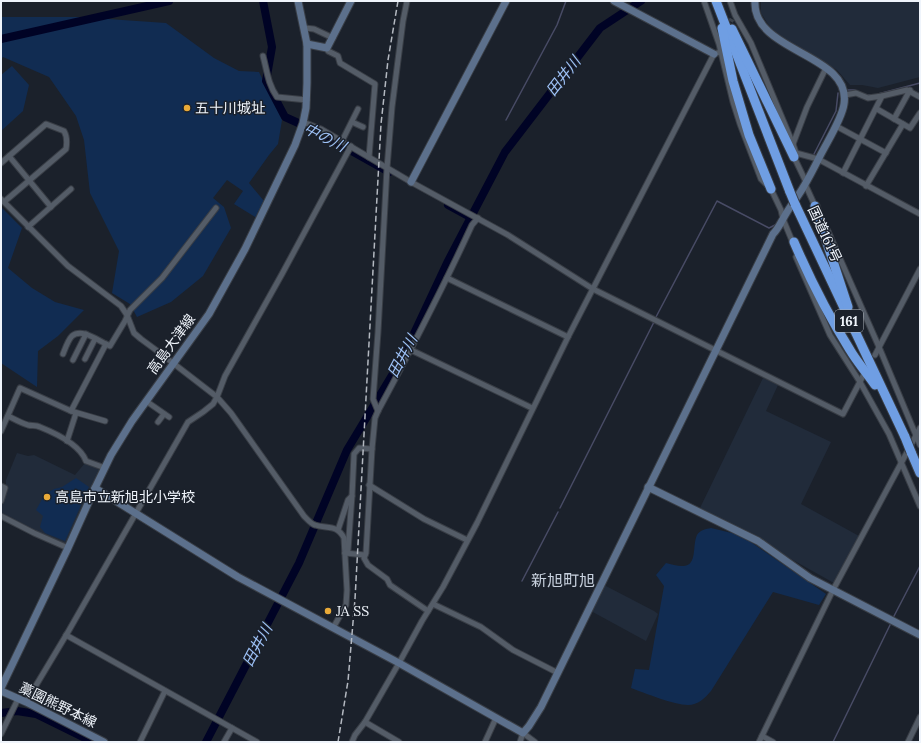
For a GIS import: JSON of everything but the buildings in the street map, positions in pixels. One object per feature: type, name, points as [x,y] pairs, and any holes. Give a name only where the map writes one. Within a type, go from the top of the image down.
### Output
[{"type":"highway","points":[[716,2],[737,39],[795,155]]},
{"type":"highway","points":[[716,2],[733,81],[750,135],[771,189]]},
{"type":"highway","name":"国道161号","points":[[716,2],[795,204],[920,473]]},
{"type":"highway","points":[[815,206],[851,314],[885,390],[893,413]]},
{"type":"highway","points":[[794,242],[809,276],[850,351],[893,413]]},
{"type":"street","name":"高島大津線","points":[[1,688],[105,468],[132,421],[209,314],[229,280],[257,226],[295,145],[303,124],[307,100],[307,44],[305,28],[298,1]]},
{"type":"street","points":[[327,48],[351,1]]},
{"type":"street","points":[[378,409],[373,399],[378,332],[386,168],[392,107],[407,1]]},
{"type":"street","points":[[411,182],[506,1]]},
{"type":"street","points":[[615,1],[717,53],[740,124],[761,178],[771,189],[781,210],[783,219],[794,242],[791,246],[830,335],[860,382],[889,434],[920,506]]},
{"type":"street","points":[[352,742],[399,663],[413,635],[443,587],[477,522],[532,408],[717,53],[719,43],[704,1]]},
{"type":"street","points":[[730,1],[734,17],[751,43],[793,144],[795,155],[815,206],[820,213],[879,347],[920,445]]},
{"type":"street","points":[[520,742],[523,733],[541,707],[558,673],[773,234],[779,227],[806,183],[843,111],[845,95],[840,81],[826,68],[772,34],[759,19],[756,12],[755,1]]},
{"type":"street","points":[[305,28],[314,29],[333,38]]},
{"type":"street","points":[[307,44],[327,48],[328,52],[338,56],[340,63],[375,84],[369,157]]},
{"type":"street","points":[[263,56],[264,66],[271,89],[277,97],[307,100]]},
{"type":"street","points":[[793,144],[807,107],[826,68]]},
{"type":"street","points":[[845,95],[856,93],[868,98],[910,90],[920,97]]},
{"type":"street","points":[[894,119],[910,90]]},
{"type":"street","points":[[843,173],[877,109],[882,96]]},
{"type":"street","points":[[342,141],[358,109]]},
{"type":"street","points":[[877,109],[910,128],[920,113]]},
{"type":"street","points":[[352,122],[363,127]]},
{"type":"street","points":[[1,163],[46,124],[64,132],[67,145],[66,149],[29,181],[2,200],[68,266],[121,306],[127,315],[134,333],[141,340],[217,397],[232,413],[304,516],[314,525],[338,530],[344,538],[347,590],[346,605],[334,628]]},
{"type":"street","points":[[303,124],[321,129],[386,168],[508,235],[594,289],[843,414],[863,376]]},
{"type":"street","points":[[866,186],[903,124]]},
{"type":"street","points":[[836,126],[886,152]]},
{"type":"street","points":[[26,702],[188,422],[204,412],[213,404],[225,376],[351,146]]},
{"type":"street","points":[[795,155],[818,159],[920,214]]},
{"type":"street","points":[[9,156],[51,207]]},
{"type":"street","points":[[28,227],[71,189]]},
{"type":"street","points":[[63,354],[71,337],[74,335],[86,334],[110,346],[126,321],[130,310],[162,278],[216,208]]},
{"type":"street","points":[[428,611],[390,585],[387,579],[368,565],[364,558],[375,418],[378,409],[411,350],[472,225],[478,218]]},
{"type":"street","points":[[875,356],[920,269]]},
{"type":"street","points":[[447,278],[568,338]]},
{"type":"street","points":[[73,360],[86,334]]},
{"type":"street","points":[[85,359],[95,339]]},
{"type":"street","points":[[67,441],[74,412],[106,344]]},
{"type":"street","points":[[411,350],[532,408]]},
{"type":"street","points":[[1,431],[20,388],[74,412],[105,421]]},
{"type":"street","points":[[146,401],[169,417]]},
{"type":"street","points":[[158,422],[164,414]]},
{"type":"street","points":[[8,416],[28,425],[40,427],[73,444],[86,461],[105,468]]},
{"type":"street","points":[[759,742],[833,590],[920,428]]},
{"type":"street","points":[[345,553],[348,550],[354,454],[359,448],[372,449]]},
{"type":"street","points":[[370,485],[424,519],[467,540]]},
{"type":"street","points":[[1,486],[5,488],[1,501]]},
{"type":"street","points":[[648,487],[758,541],[810,578],[920,635]]},
{"type":"street","points":[[95,488],[238,577],[399,663],[523,733],[535,742]]},
{"type":"street","points":[[338,530],[348,500],[352,496]]},
{"type":"street","points":[[1,516],[68,548]]},
{"type":"street","points":[[345,553],[365,555]]},
{"type":"street","points":[[433,604],[481,627],[513,650],[558,673]]},
{"type":"street","points":[[66,635],[257,742]]},
{"type":"street","name":"藁園熊野本線","points":[[1,691],[18,700],[26,702],[104,742]]},
{"type":"street","points":[[140,742],[165,691]]},
{"type":"street","points":[[1,734],[18,700]]},
{"type":"street","points":[[908,742],[920,717]]},
{"type":"street","points":[[485,742],[496,718]]},
{"type":"street","points":[[365,722],[399,742]]},
{"type":"street","points":[[224,742],[232,728]]},
{"type":"street","points":[[762,736],[773,742]]},
{"type":"shaded area","points":[[761,1],[920,1],[920,77],[878,88],[862,85],[850,85],[837,70],[773,32],[761,13]]},
{"type":"shaded area","points":[[1,17],[79,17],[166,23],[214,58],[239,71],[259,72],[282,120],[278,144],[249,183],[264,201],[257,218],[234,204],[243,191],[227,180],[213,198],[224,207],[231,228],[203,276],[171,302],[137,317],[130,304],[112,293],[119,251],[90,193],[84,140],[76,116],[49,77],[3,57],[1,59]]},
{"type":"shaded area","points":[[12,66],[29,85],[23,111],[1,131],[1,75]]},
{"type":"shaded area","points":[[1,207],[22,228],[8,268],[32,288],[55,302],[84,310],[58,336],[38,351],[37,387],[1,363]]},
{"type":"shaded area","points":[[763,378],[778,385],[766,411],[831,442],[801,504],[859,536],[834,583],[700,508]]},
{"type":"shaded area","name":"高島市立新旭北小学校","points":[[17,453],[28,456],[34,455],[75,475],[85,463],[101,470],[67,545],[3,516],[1,513],[1,507],[7,487],[6,480]]},
{"type":"shaded area","points":[[76,478],[89,487],[65,541],[45,533],[40,527],[43,516],[36,510],[45,494],[62,487]]},
{"type":"shaded area","points":[[711,528],[736,534],[745,538],[826,594],[819,605],[773,592],[711,691],[704,699],[692,705],[675,703],[631,688],[635,669],[649,670],[664,586],[656,575],[666,563],[682,566],[690,563],[694,555],[698,533],[705,529]]},
{"type":"shaded area","points":[[604,585],[658,614],[646,641],[591,611]]},
{"type":"waterway","name":"中の川","points":[[1,39],[169,1]]},
{"type":"waterway","name":"中の川","points":[[263,1],[272,47],[266,81],[285,117],[316,131],[389,172]]},
{"type":"waterway","points":[[506,120],[557,25],[566,1]]},
{"type":"waterway","name":"田井川","points":[[206,742],[299,563],[347,450],[403,357],[448,261],[505,152],[600,28],[641,1]]},
{"type":"waterway","points":[[878,94],[920,83]]},
{"type":"waterway","points":[[848,90],[857,91]]},
{"type":"waterway","points":[[813,156],[836,111],[838,93]]},
{"type":"waterway","points":[[866,95],[875,95]]},
{"type":"waterway","points":[[656,317],[717,201],[769,228],[775,225]]},
{"type":"waterway","name":"中の川","points":[[448,205],[470,217]]},
{"type":"waterway","points":[[560,508],[654,322]]},
{"type":"waterway","points":[[522,581],[558,512]]},
{"type":"waterway","points":[[893,618],[920,566]]},
{"type":"waterway","points":[[833,742],[891,623]]},
{"type":"waterway","name":"田井川","points":[[1,713],[17,711],[36,714],[93,742]]},
{"type":"tunnel","points":[[727,28],[732,19]]},
{"type":"railway","points":[[338,742],[348,681],[355,599],[381,124],[388,60],[398,1]]},
{"type":"place","name":"五十川城址","points":[[187,108]]},
{"type":"place","name":"高島市立新旭北小学校","points":[[47,497]]},
{"type":"place","name":"JA SS","points":[[328,611]]},
{"type":"district","name":"新旭町旭","points":[[563,580]]}]
